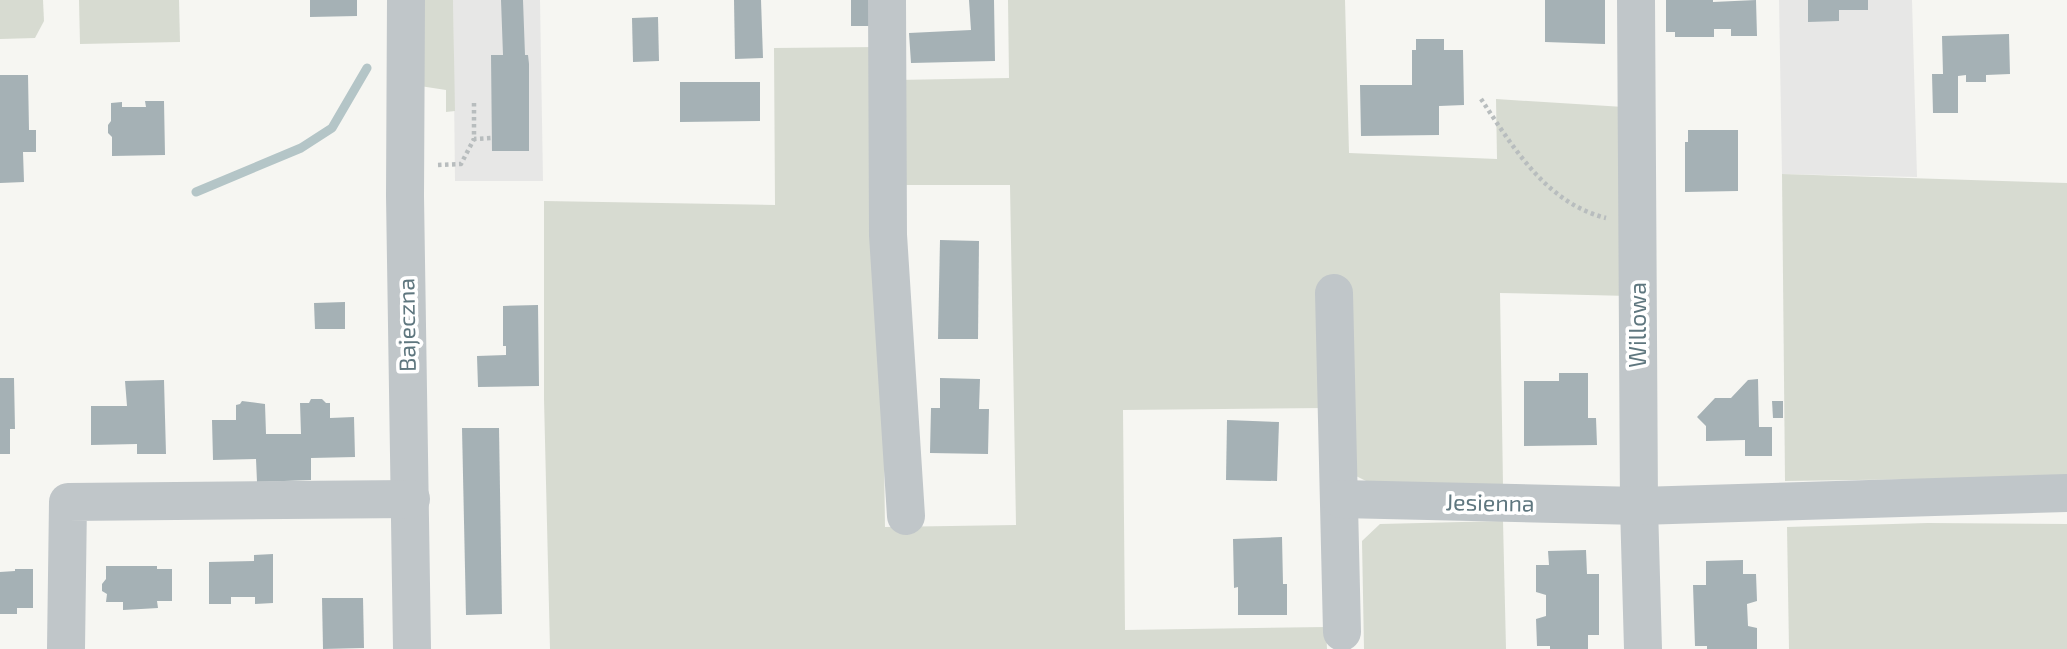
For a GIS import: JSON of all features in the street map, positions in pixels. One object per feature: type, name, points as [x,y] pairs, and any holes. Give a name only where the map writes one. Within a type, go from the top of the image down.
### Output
[{"type":"street","name":"Bajeczna","points":[[406,0],[405,167],[412,649]]},
{"type":"street","points":[[887,0],[888,236],[906,516]]},
{"type":"street","name":"Willowa","points":[[1636,0],[1639,506],[1643,649]]},
{"type":"street","points":[[1334,293],[1341,499],[1342,632]]},
{"type":"street","points":[[66,649],[60,489],[411,499]]},
{"type":"street","name":"Jesienna","points":[[1341,499],[1639,506],[2067,493]]},
{"type":"path","points":[[1481,99],[1516,151],[1543,181],[1570,203],[1590,214],[1637,222]]},
{"type":"path","points":[[405,167],[461,164],[474,139],[474,103]]},
{"type":"path","points":[[474,139],[492,138]]},
{"type":"shaded area","points":[[0,0],[43,0],[44,21],[35,38],[0,39]]},
{"type":"shaded area","points":[[79,0],[179,0],[180,42],[80,44]]},
{"type":"shaded area","points":[[418,0],[453,0],[455,111],[446,112],[446,90],[420,86]]},
{"type":"shaded area","points":[[453,0],[540,0],[543,181],[455,181]]},
{"type":"shaded area","points":[[1008,0],[1345,0],[1349,153],[1497,159],[1496,99],[1624,107],[1630,296],[1500,293],[1503,486],[1380,488],[1352,474],[1347,279],[1324,279],[1324,408],[1123,410],[1125,630],[1326,627],[1327,649],[550,649],[544,399],[544,201],[775,205],[774,48],[878,47],[885,527],[1016,525],[1010,185],[899,185],[896,80],[1009,78]]},
{"type":"shaded area","points":[[1779,0],[1912,0],[1917,177],[1782,174]]},
{"type":"shaded area","points":[[1782,174],[2067,183],[2067,477],[1785,481]]},
{"type":"shaded area","points":[[1503,521],[1506,649],[1364,649],[1362,541],[1380,524]]},
{"type":"shaded area","points":[[1928,523],[2067,524],[2067,649],[1789,649],[1787,527]]},
{"type":"building","points":[[310,0],[357,0],[357,16],[310,17]]},
{"type":"building","points":[[501,0],[523,0],[525,55],[528,55],[529,64],[529,151],[492,151],[491,55],[503,55]]},
{"type":"building","points":[[734,0],[761,0],[763,58],[735,59]]},
{"type":"building","points":[[851,0],[877,0],[877,26],[851,26]]},
{"type":"building","points":[[969,0],[994,0],[995,61],[911,63],[909,33],[971,30]]},
{"type":"building","points":[[1545,0],[1605,0],[1605,44],[1545,42]]},
{"type":"building","points":[[1666,0],[1756,0],[1757,36],[1731,36],[1731,29],[1714,29],[1714,37],[1675,37],[1675,32],[1666,32]]},
{"type":"building","points":[[1808,0],[1868,0],[1868,10],[1839,10],[1839,21],[1808,22]]},
{"type":"building","points":[[658,17],[659,61],[633,62],[632,18]]},
{"type":"building","points":[[2009,34],[2010,74],[1986,75],[1986,82],[1966,82],[1966,75],[1958,76],[1958,113],[1933,113],[1932,74],[1943,74],[1942,36]]},
{"type":"building","points":[[1416,39],[1444,39],[1444,50],[1463,50],[1464,105],[1439,106],[1439,135],[1361,136],[1360,85],[1412,85],[1412,50],[1416,50]]},
{"type":"building","points":[[0,75],[28,75],[29,130],[36,130],[36,152],[23,152],[24,182],[0,183]]},
{"type":"building","points":[[680,82],[760,82],[760,121],[680,122]]},
{"type":"building","points":[[145,101],[164,101],[165,155],[112,156],[112,137],[108,133],[111,103],[122,102],[122,107],[146,107]]},
{"type":"building","points":[[1688,130],[1738,130],[1738,191],[1685,192],[1685,142],[1688,142]]},
{"type":"building","points":[[940,240],[979,241],[978,339],[938,339]]},
{"type":"building","points":[[345,302],[345,329],[315,329],[314,303]]},
{"type":"building","points":[[538,305],[539,386],[478,387],[477,356],[506,355],[506,346],[503,346],[503,306]]},
{"type":"building","points":[[1559,373],[1588,373],[1588,418],[1596,418],[1597,445],[1524,446],[1524,381],[1559,381]]},
{"type":"building","points":[[0,378],[14,378],[15,429],[10,429],[10,454],[0,454]]},
{"type":"building","points":[[940,378],[980,379],[979,409],[989,409],[988,454],[930,453],[931,408],[940,408]]},
{"type":"building","points":[[1758,379],[1759,427],[1772,427],[1772,456],[1745,456],[1745,440],[1706,441],[1706,426],[1697,417],[1715,398],[1731,398],[1748,380]]},
{"type":"building","points":[[164,380],[166,454],[137,454],[137,444],[91,445],[91,406],[127,406],[125,381]]},
{"type":"building","points":[[311,399],[322,399],[330,403],[330,418],[354,417],[355,457],[311,458],[311,480],[257,482],[256,459],[213,460],[212,420],[236,420],[236,405],[242,401],[265,404],[266,434],[301,434],[300,403],[309,403]]},
{"type":"building","points":[[1772,401],[1783,401],[1783,418],[1773,418]]},
{"type":"building","points":[[1227,420],[1279,422],[1277,481],[1226,480]]},
{"type":"building","points":[[462,428],[499,428],[502,614],[466,615]]},
{"type":"building","points":[[1282,537],[1287,615],[1238,615],[1238,587],[1234,588],[1233,539]]},
{"type":"building","points":[[1586,550],[1587,574],[1599,574],[1599,635],[1588,635],[1588,649],[1550,649],[1550,646],[1537,646],[1536,619],[1546,616],[1546,595],[1536,592],[1536,565],[1549,565],[1548,551]]},
{"type":"building","points":[[273,554],[273,603],[255,604],[255,597],[231,597],[231,604],[209,604],[209,562],[254,561],[254,555]]},
{"type":"building","points":[[1743,560],[1743,574],[1756,574],[1757,601],[1747,604],[1748,626],[1757,628],[1757,649],[1707,649],[1707,646],[1695,646],[1693,585],[1706,585],[1706,561]]},
{"type":"building","points":[[106,566],[157,566],[157,569],[172,569],[172,601],[157,601],[158,608],[123,610],[123,602],[106,602],[107,594],[102,591],[102,584],[106,579]]},
{"type":"building","points":[[33,569],[33,608],[17,608],[17,614],[0,614],[0,572]]},
{"type":"building","points":[[322,598],[363,598],[364,648],[323,649]]},
{"type":"waterway","points":[[196,192],[301,148],[332,128],[367,68]]}]
